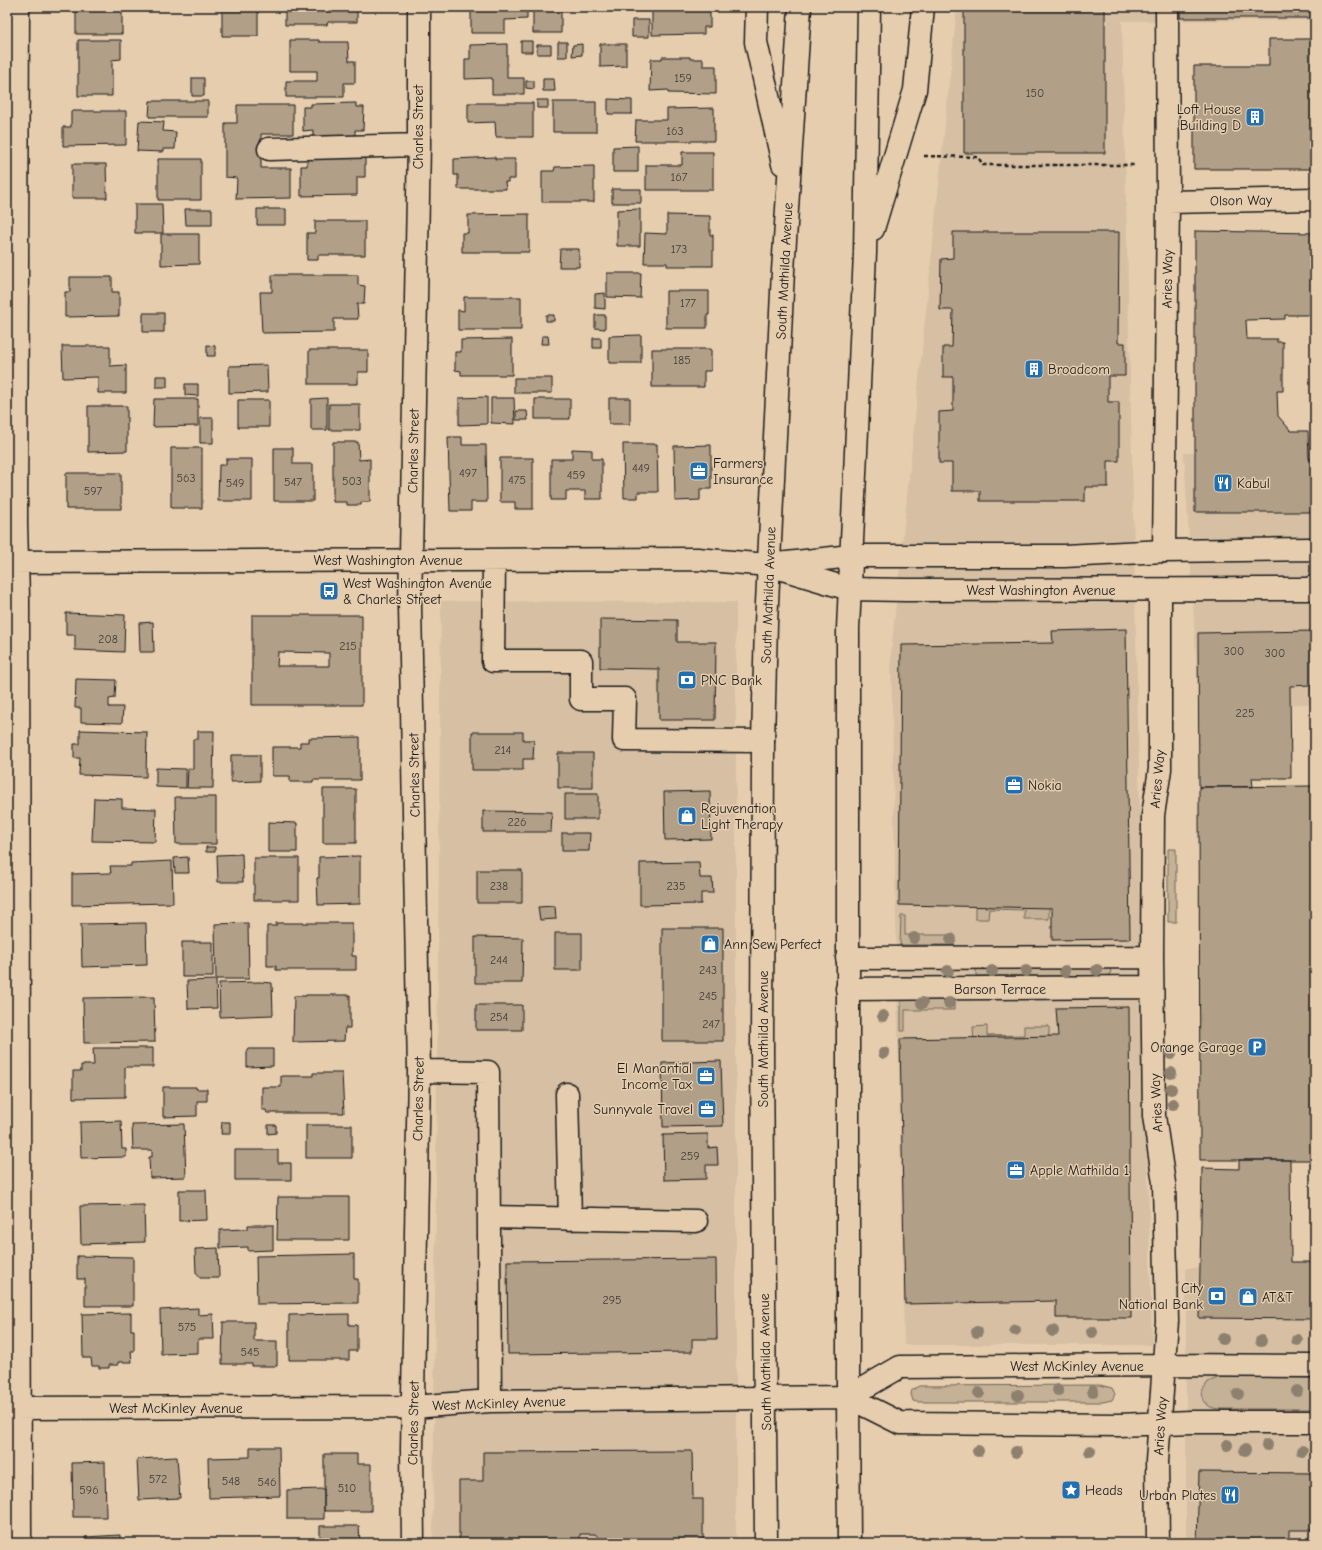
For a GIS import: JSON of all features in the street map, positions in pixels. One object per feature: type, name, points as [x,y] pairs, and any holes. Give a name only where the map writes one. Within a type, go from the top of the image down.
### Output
[{"type":"street","points":[[18,7],[12,562],[14,1408],[20,1543]]},
{"type":"street","name":"Charles Street","points":[[413,1543],[412,1450],[419,1071],[411,560],[419,144],[419,7]]},
{"type":"street","points":[[757,7],[756,42],[788,191]]},
{"type":"street","name":"South Mathilda Avenue","points":[[766,1543],[766,1398],[762,1060],[763,741],[769,565],[788,191],[800,7]]},
{"type":"street","points":[[849,1543],[847,958],[848,629],[866,253],[869,7]]},
{"type":"street","points":[[866,253],[915,90],[923,7]]},
{"type":"street","name":"Aries Way","points":[[1164,551],[1168,202],[1167,7]]},
{"type":"street","points":[[269,149],[419,144]]},
{"type":"street","name":"Olson Way","points":[[1168,202],[1315,199]]},
{"type":"street","name":"West Washington Avenue","points":[[12,562],[697,559],[769,565],[851,556],[1064,556],[1164,551],[1315,550]]},
{"type":"street","points":[[494,560],[494,661],[581,661],[581,699],[625,699],[624,740],[763,741]]},
{"type":"street","name":"West Washington Avenue","points":[[769,565],[849,589],[1160,590],[1308,589],[1315,586]]},
{"type":"street","name":"Aries Way","points":[[1158,1543],[1157,1461],[1167,1321],[1164,1183],[1154,1116],[1152,987],[1153,815],[1160,769],[1160,590]]},
{"type":"street","points":[[847,958],[1152,957]]},
{"type":"street","name":"Barson Terrace","points":[[848,989],[1152,987]]},
{"type":"street","points":[[419,1071],[488,1072],[490,1401]]},
{"type":"street","points":[[568,1094],[570,1219]]},
{"type":"street","points":[[489,1217],[696,1221]]},
{"type":"street","name":"West McKinley Avenue","points":[[848,1397],[900,1366],[1315,1366]]},
{"type":"street","name":"West McKinley Avenue","points":[[14,1408],[413,1407],[490,1401],[848,1397],[900,1423],[1111,1425],[1315,1422]]},
{"type":"path","points":[[924,156],[978,157],[984,165],[1136,165]]},
{"type":"shaded area","points":[[957,7],[1315,7],[1315,20],[1122,21],[1152,1345],[904,1345],[891,653]]},
{"type":"shaded area","points":[[1315,451],[1315,704],[1199,706],[1184,453]]},
{"type":"shaded area","points":[[441,601],[736,602],[736,1543],[433,1543]]},
{"type":"shaded area","points":[[1168,849],[1176,849],[1176,922],[1168,922]]},
{"type":"shaded area","points":[[975,906],[1049,906],[1049,919],[1024,919],[1024,910],[989,909],[988,919],[975,919]]},
{"type":"shaded area","points":[[901,916],[905,916],[905,935],[954,935],[954,945],[900,945]]},
{"type":"shaded area","points":[[976,967],[1109,968],[1111,970],[1110,974],[1106,976],[976,976]]},
{"type":"shaded area","points":[[954,998],[954,1010],[905,1010],[905,1031],[901,1031],[901,999]]},
{"type":"shaded area","points":[[987,1026],[987,1036],[1024,1035],[1024,1026],[1049,1026],[1049,1042],[974,1044],[973,1027]]},
{"type":"shaded area","points":[[1186,1268],[1315,1268],[1315,1543],[1186,1543]]},
{"type":"shaded area","points":[[1220,1377],[1315,1378],[1315,1409],[1213,1408],[1203,1399],[1202,1391],[1208,1382]]},
{"type":"shaded area","points":[[1100,1385],[1112,1388],[1115,1394],[1112,1400],[1103,1402],[919,1402],[913,1401],[911,1394],[912,1390],[919,1386]]},
{"type":"building","points":[[73,7],[122,7],[122,34],[76,34],[76,10],[73,10]]},
{"type":"building","points":[[222,7],[258,7],[258,36],[222,36]]},
{"type":"building","points":[[285,7],[357,7],[357,22],[328,22],[327,25],[285,25]]},
{"type":"building","points":[[465,7],[527,7],[527,19],[505,20],[505,33],[471,33],[471,10],[465,10]]},
{"type":"building","points":[[533,7],[561,7],[561,33],[533,33]]},
{"type":"building","points":[[652,7],[710,7],[710,27],[704,27],[704,34],[652,35]]},
{"type":"building","points":[[964,7],[1105,7],[1105,153],[964,153]]},
{"type":"building","points":[[1180,7],[1315,7],[1315,18],[1180,18]]},
{"type":"building","points":[[632,20],[649,20],[649,37],[632,37]]},
{"type":"building","name":"Loft House Building D","points":[[1269,39],[1315,39],[1315,169],[1194,169],[1194,66],[1269,66]]},
{"type":"building","points":[[78,40],[121,40],[121,59],[112,60],[112,96],[78,96]]},
{"type":"building","points":[[290,40],[348,42],[349,61],[355,61],[355,83],[344,83],[344,97],[286,97],[286,81],[317,81],[317,71],[290,71]]},
{"type":"building","points":[[521,41],[532,41],[532,52],[521,52]]},
{"type":"building","points":[[558,42],[567,42],[567,57],[558,57]]},
{"type":"building","points":[[507,44],[507,78],[524,78],[524,94],[492,94],[492,78],[465,79],[465,59],[470,59],[470,45]]},
{"type":"building","points":[[582,44],[582,55],[572,56],[573,45]]},
{"type":"building","points":[[600,44],[626,44],[626,66],[600,67]]},
{"type":"building","points":[[537,45],[551,45],[551,54],[537,54]]},
{"type":"building","points":[[662,57],[690,57],[690,59],[703,59],[703,66],[716,66],[716,94],[668,93],[668,90],[650,91],[651,59],[662,59]]},
{"type":"building","points":[[192,78],[204,78],[204,96],[192,96]]},
{"type":"building","points":[[543,79],[554,79],[555,91],[543,91]]},
{"type":"building","points":[[526,81],[534,81],[534,89],[526,88]]},
{"type":"building","points":[[608,99],[632,100],[632,114],[608,114]]},
{"type":"building","points":[[537,100],[548,100],[548,108],[537,108]]},
{"type":"building","points":[[150,101],[208,101],[208,117],[149,117]]},
{"type":"building","points":[[553,102],[596,102],[596,132],[553,132]]},
{"type":"building","points":[[356,103],[356,107],[364,107],[363,130],[355,130],[355,138],[313,138],[313,130],[303,131],[303,107],[311,107],[311,104]]},
{"type":"building","points":[[468,103],[533,103],[533,137],[496,137],[495,122],[468,123]]},
{"type":"building","points":[[237,105],[293,105],[293,134],[261,134],[261,168],[291,168],[291,198],[236,199],[237,178],[225,177],[225,123],[237,123]]},
{"type":"building","points":[[714,108],[714,141],[635,141],[636,120],[667,120],[667,109]]},
{"type":"building","points":[[71,111],[126,111],[126,145],[63,146],[63,127],[71,127]]},
{"type":"building","points":[[139,121],[164,122],[163,131],[176,132],[175,149],[163,149],[163,152],[137,151]]},
{"type":"building","points":[[638,146],[638,172],[613,172],[613,147]]},
{"type":"building","points":[[682,152],[713,152],[713,190],[646,190],[646,165],[682,165]]},
{"type":"building","points":[[365,157],[365,177],[357,177],[357,195],[301,196],[301,166],[307,166],[307,158]]},
{"type":"building","points":[[495,157],[495,159],[515,159],[515,179],[508,179],[508,182],[505,182],[506,189],[458,189],[458,175],[454,175],[454,159]]},
{"type":"building","points":[[158,159],[201,159],[201,200],[158,200]]},
{"type":"building","points":[[72,164],[106,164],[107,198],[72,198]]},
{"type":"building","points":[[594,166],[594,202],[542,202],[542,171],[554,171],[555,167]]},
{"type":"building","points":[[612,189],[641,189],[641,203],[612,203]]},
{"type":"building","points":[[135,204],[162,204],[163,233],[135,233]]},
{"type":"building","points":[[185,209],[212,209],[212,225],[186,225]]},
{"type":"building","points":[[257,209],[286,209],[286,225],[257,225]]},
{"type":"building","points":[[640,209],[640,246],[617,246],[617,210]]},
{"type":"building","points":[[529,214],[529,252],[462,252],[462,233],[468,233],[468,215]]},
{"type":"building","points":[[667,215],[710,216],[710,235],[713,235],[713,266],[667,266],[667,263],[644,263],[645,233],[667,234]]},
{"type":"building","points":[[315,221],[365,221],[365,255],[318,255],[318,260],[307,260],[307,233],[315,233]]},
{"type":"building","points":[[1195,231],[1315,233],[1315,317],[1311,317],[1311,315],[1285,315],[1285,319],[1246,320],[1247,339],[1277,339],[1277,342],[1283,342],[1283,391],[1277,391],[1278,416],[1291,431],[1308,431],[1309,459],[1315,459],[1315,512],[1195,512]]},
{"type":"building","name":"Broadcom","points":[[953,232],[1119,232],[1118,343],[1125,343],[1125,376],[1108,376],[1108,402],[1119,402],[1119,461],[1108,461],[1108,487],[1085,487],[1085,501],[980,501],[980,491],[952,491],[952,463],[939,463],[939,412],[953,411],[953,377],[943,377],[943,347],[952,347],[953,310],[940,310],[941,259],[953,258]]},
{"type":"building","points":[[161,234],[199,234],[199,264],[161,265]]},
{"type":"building","points":[[560,249],[579,249],[579,267],[559,267]]},
{"type":"building","points":[[607,273],[641,273],[640,298],[607,297]]},
{"type":"building","points":[[272,275],[358,275],[358,285],[365,286],[364,304],[357,304],[358,319],[334,319],[334,332],[262,333],[260,292],[272,292]]},
{"type":"building","points":[[70,277],[112,277],[112,292],[119,292],[119,316],[65,317],[65,292],[70,292]]},
{"type":"building","points":[[666,291],[709,291],[709,315],[707,315],[707,328],[666,328]]},
{"type":"building","points":[[605,293],[605,309],[595,308],[595,294]]},
{"type":"building","points":[[464,297],[521,297],[521,330],[458,330],[458,310],[464,311]]},
{"type":"building","points":[[143,313],[164,313],[164,332],[143,332]]},
{"type":"building","points":[[546,315],[554,315],[554,321],[546,321]]},
{"type":"building","points":[[595,315],[605,315],[605,329],[595,328]]},
{"type":"building","points":[[641,335],[641,363],[609,363],[609,336]]},
{"type":"building","points":[[542,336],[548,336],[549,344],[541,344]]},
{"type":"building","points":[[593,338],[601,338],[601,348],[593,348]]},
{"type":"building","points":[[512,339],[512,375],[461,375],[461,371],[455,370],[455,352],[461,352],[461,340]]},
{"type":"building","points":[[207,345],[215,346],[215,356],[207,356]]},
{"type":"building","points":[[62,346],[110,346],[110,366],[126,365],[126,393],[98,393],[98,377],[63,378]]},
{"type":"building","points":[[652,349],[711,349],[711,371],[704,371],[704,387],[652,387]]},
{"type":"building","points":[[309,350],[368,350],[368,372],[358,372],[358,384],[309,384]]},
{"type":"building","points":[[267,365],[268,392],[229,393],[229,366]]},
{"type":"building","points":[[156,376],[167,376],[167,387],[156,387]]},
{"type":"building","points":[[514,378],[552,378],[552,393],[514,393]]},
{"type":"building","points":[[185,384],[198,384],[198,396],[185,395]]},
{"type":"building","points":[[487,397],[487,424],[459,425],[459,398]]},
{"type":"building","points":[[327,398],[327,430],[311,430],[311,399]]},
{"type":"building","points":[[491,398],[514,398],[515,424],[491,423]]},
{"type":"building","points":[[609,398],[630,398],[630,424],[609,424]]},
{"type":"building","points":[[154,399],[198,399],[198,426],[153,427]]},
{"type":"building","points":[[535,399],[570,399],[570,419],[535,419]]},
{"type":"building","points":[[238,400],[269,400],[269,427],[238,427]]},
{"type":"building","points":[[329,404],[360,404],[360,430],[329,430]]},
{"type":"building","points":[[88,406],[127,406],[127,451],[88,452]]},
{"type":"building","points":[[516,411],[527,411],[528,420],[516,420]]},
{"type":"building","points":[[200,418],[213,418],[213,443],[200,443]]},
{"type":"building","points":[[448,437],[462,437],[462,445],[486,445],[487,502],[471,502],[471,511],[450,511]]},
{"type":"building","points":[[333,442],[358,442],[359,460],[370,459],[370,502],[361,502],[361,505],[347,505],[347,502],[333,502]]},
{"type":"building","points":[[623,444],[657,444],[658,492],[638,492],[638,498],[624,498]]},
{"type":"building","points":[[711,445],[711,489],[700,489],[700,500],[675,501],[674,446]]},
{"type":"building","points":[[171,448],[202,448],[202,508],[171,508]]},
{"type":"building","points":[[274,448],[293,448],[293,464],[313,464],[313,501],[274,501]]},
{"type":"building","points":[[572,449],[592,450],[592,459],[602,459],[602,499],[585,499],[585,491],[566,491],[566,500],[551,500],[551,459],[572,459]]},
{"type":"building","points":[[500,458],[533,458],[533,509],[515,509],[515,502],[500,502]]},
{"type":"building","points":[[226,459],[252,459],[252,501],[218,501],[219,465],[226,465]]},
{"type":"building","points":[[66,473],[121,473],[121,509],[66,509]]},
{"type":"building","points":[[66,613],[125,615],[124,652],[75,650],[75,635],[66,635]]},
{"type":"building","points":[[252,615],[362,615],[362,705],[252,705]],"holes":[[[278,652],[329,653],[329,666],[277,666]]]},
{"type":"building","name":"PNC Bank","points":[[600,619],[677,620],[677,642],[716,642],[715,720],[659,720],[659,669],[600,668]]},
{"type":"building","points":[[153,622],[154,652],[140,652],[139,623]]},
{"type":"building","name":"Nokia","points":[[1126,629],[1130,939],[1052,940],[1052,908],[899,905],[901,645],[1053,643],[1052,631]]},
{"type":"building","points":[[1315,631],[1315,721],[1312,721],[1311,685],[1290,686],[1291,778],[1252,778],[1253,787],[1199,787],[1198,633]]},
{"type":"building","points":[[76,679],[116,680],[115,698],[109,699],[109,707],[123,707],[122,723],[81,722],[81,708],[75,708]]},
{"type":"building","points":[[80,730],[147,732],[146,777],[79,775],[80,758],[74,758],[74,744],[80,744]]},
{"type":"building","points":[[198,731],[214,731],[213,788],[187,788],[188,769],[193,769],[193,739],[198,739]]},
{"type":"building","points":[[472,732],[523,732],[523,740],[534,740],[533,759],[523,759],[523,770],[472,770]]},
{"type":"building","points":[[360,737],[360,780],[313,780],[313,782],[290,782],[290,776],[272,776],[272,747],[300,747],[300,742],[309,742],[309,738]]},
{"type":"building","points":[[558,753],[593,753],[593,788],[558,788]]},
{"type":"building","points":[[231,755],[260,755],[260,781],[231,782]]},
{"type":"building","points":[[156,768],[186,769],[186,788],[156,787]]},
{"type":"building","name":"Orange Garage","points":[[1315,786],[1315,1160],[1200,1160],[1199,787]]},
{"type":"building","points":[[323,789],[356,789],[356,843],[323,843]]},
{"type":"building","name":"Rejuvenation Light Therapy","points":[[710,791],[711,839],[665,840],[664,792]]},
{"type":"building","points":[[565,794],[598,794],[598,819],[565,819]]},
{"type":"building","points":[[175,797],[216,797],[216,844],[176,844]]},
{"type":"building","points":[[94,798],[122,799],[122,808],[156,809],[155,842],[92,841]]},
{"type":"building","points":[[483,811],[552,812],[551,832],[483,832]]},
{"type":"building","points":[[268,822],[297,823],[297,852],[268,852]]},
{"type":"building","points":[[562,833],[590,833],[589,851],[562,851]]},
{"type":"building","points":[[206,847],[215,847],[215,852],[206,852]]},
{"type":"building","points":[[242,854],[243,882],[218,882],[217,855]]},
{"type":"building","points":[[360,856],[360,904],[318,905],[317,878],[319,878],[319,857]]},
{"type":"building","points":[[188,857],[189,873],[175,873],[174,858]]},
{"type":"building","points":[[254,858],[299,858],[299,900],[254,900]]},
{"type":"building","points":[[172,861],[173,903],[72,905],[72,874],[111,873],[110,866],[131,866],[131,863]]},
{"type":"building","points":[[699,862],[700,878],[712,878],[713,893],[701,893],[701,904],[640,905],[640,863]]},
{"type":"building","points":[[477,870],[522,870],[522,903],[477,903]]},
{"type":"building","points":[[555,906],[556,919],[540,920],[538,907]]},
{"type":"building","points":[[146,923],[147,965],[82,967],[81,924]]},
{"type":"building","points":[[248,923],[249,979],[216,979],[215,924]]},
{"type":"building","points":[[276,923],[352,923],[352,956],[356,956],[356,970],[276,970],[276,966],[267,966],[267,926],[276,926]]},
{"type":"building","points":[[662,928],[723,928],[723,1041],[662,1041]]},
{"type":"building","points":[[555,933],[582,933],[582,970],[555,970]]},
{"type":"building","points":[[475,937],[523,938],[522,983],[475,983]]},
{"type":"building","points":[[182,942],[213,942],[213,977],[182,977]]},
{"type":"building","points":[[216,980],[217,1008],[188,1009],[187,981]]},
{"type":"building","points":[[219,983],[272,983],[273,1015],[220,1017]]},
{"type":"building","points":[[350,995],[350,1028],[345,1028],[344,1041],[293,1042],[294,996]]},
{"type":"building","points":[[154,997],[155,1042],[84,1043],[83,998]]},
{"type":"building","points":[[476,1005],[522,1005],[522,1030],[476,1030]]},
{"type":"building","name":"Apple Mathilda 1","points":[[1129,1007],[1131,1318],[1056,1318],[1056,1301],[905,1304],[900,1039],[1058,1036],[1056,1008]]},
{"type":"building","points":[[93,1048],[153,1048],[153,1067],[125,1067],[125,1097],[73,1098],[73,1071],[81,1071],[81,1065],[94,1065]]},
{"type":"building","points":[[247,1049],[273,1049],[273,1066],[247,1067]]},
{"type":"building","points":[[721,1061],[723,1126],[663,1127],[662,1063]]},
{"type":"building","points":[[313,1073],[342,1073],[344,1113],[267,1113],[266,1110],[262,1110],[262,1087],[281,1087],[281,1076],[313,1076]]},
{"type":"building","points":[[163,1087],[196,1087],[196,1089],[207,1089],[207,1101],[197,1101],[197,1116],[163,1117]]},
{"type":"building","points":[[121,1121],[122,1149],[126,1149],[126,1157],[81,1158],[80,1122]]},
{"type":"building","points":[[222,1122],[230,1122],[230,1134],[221,1134]]},
{"type":"building","points":[[184,1124],[186,1177],[150,1178],[149,1157],[152,1157],[152,1150],[133,1150],[132,1125]]},
{"type":"building","points":[[268,1125],[276,1125],[276,1133],[268,1134]]},
{"type":"building","points":[[306,1125],[352,1125],[352,1158],[306,1158]]},
{"type":"building","points":[[708,1134],[708,1148],[717,1147],[718,1165],[706,1165],[706,1179],[664,1180],[663,1135]]},
{"type":"building","points":[[235,1150],[278,1150],[278,1163],[291,1163],[291,1180],[235,1180]]},
{"type":"building","points":[[1239,1160],[1290,1160],[1291,1262],[1315,1262],[1315,1319],[1199,1318],[1202,1168],[1239,1169]]},
{"type":"building","points":[[179,1190],[206,1190],[207,1220],[179,1221]]},
{"type":"building","points":[[278,1197],[349,1197],[349,1240],[277,1240]]},
{"type":"building","points":[[144,1205],[145,1242],[81,1244],[80,1206]]},
{"type":"building","points":[[248,1225],[273,1225],[273,1250],[248,1251],[248,1247],[220,1248],[220,1230],[248,1229]]},
{"type":"building","points":[[218,1248],[219,1278],[200,1278],[196,1272],[195,1249]]},
{"type":"building","points":[[354,1254],[354,1279],[358,1279],[358,1303],[257,1304],[256,1256]]},
{"type":"building","points":[[77,1256],[133,1257],[133,1306],[85,1306],[85,1279],[77,1279]]},
{"type":"building","points":[[716,1259],[717,1339],[692,1339],[692,1352],[508,1354],[507,1261]]},
{"type":"building","points":[[198,1308],[198,1315],[213,1314],[214,1339],[198,1339],[198,1353],[161,1354],[160,1310]]},
{"type":"building","points":[[131,1313],[131,1330],[134,1330],[134,1351],[131,1351],[132,1362],[118,1362],[118,1365],[109,1365],[109,1368],[92,1366],[91,1358],[83,1358],[82,1314]]},
{"type":"building","points":[[349,1314],[349,1325],[357,1325],[357,1351],[349,1351],[349,1360],[289,1360],[289,1315]]},
{"type":"building","points":[[223,1322],[254,1322],[254,1341],[277,1341],[277,1366],[222,1364]]},
{"type":"building","points":[[250,1447],[279,1447],[280,1496],[209,1498],[208,1458],[250,1457]]},
{"type":"building","points":[[692,1451],[693,1499],[703,1499],[703,1543],[605,1543],[595,1534],[580,1534],[580,1543],[459,1543],[459,1481],[483,1481],[483,1452]]},
{"type":"building","points":[[324,1454],[357,1454],[357,1464],[371,1464],[371,1511],[324,1511]]},
{"type":"building","points":[[177,1457],[180,1498],[139,1500],[137,1459]]},
{"type":"building","points":[[105,1462],[106,1517],[73,1517],[72,1463]]},
{"type":"building","points":[[1199,1472],[1315,1473],[1315,1530],[1289,1530],[1289,1543],[1197,1543]]},
{"type":"building","points":[[324,1489],[324,1519],[287,1519],[287,1490]]},
{"type":"building","points":[[320,1526],[359,1526],[360,1543],[320,1543]]},
{"type":"building","points":[[120,1535],[120,1543],[85,1543],[85,1537]]},
{"type":"place","name":"Loft House Building D","points":[[1255,117]]},
{"type":"place","name":"Broadcom","points":[[1034,369]]},
{"type":"place","name":"Farmers Insurance","points":[[699,471]]},
{"type":"place","name":"Kabul","points":[[1223,483]]},
{"type":"place","name":"West Washington Avenue & Charles Street","points":[[329,591]]},
{"type":"place","name":"PNC Bank","points":[[687,680]]},
{"type":"place","name":"Nokia","points":[[1014,785]]},
{"type":"place","name":"Rejuvenation Light Therapy","points":[[687,816]]},
{"type":"place","name":"Ann Sew Perfect","points":[[710,944]]},
{"type":"place","name":"Orange Garage","points":[[1257,1047]]},
{"type":"place","name":"El Manantial Income Tax","points":[[706,1076]]},
{"type":"place","name":"Sunnyvale Travel","points":[[707,1109]]},
{"type":"place","name":"Apple Mathilda 1","points":[[1016,1170]]},
{"type":"place","name":"City National Bank","points":[[1217,1296]]},
{"type":"place","name":"AT&T","points":[[1248,1297]]},
{"type":"place","name":"Heads","points":[[1071,1490]]},
{"type":"place","name":"Urban Plates","points":[[1230,1495]]}]
